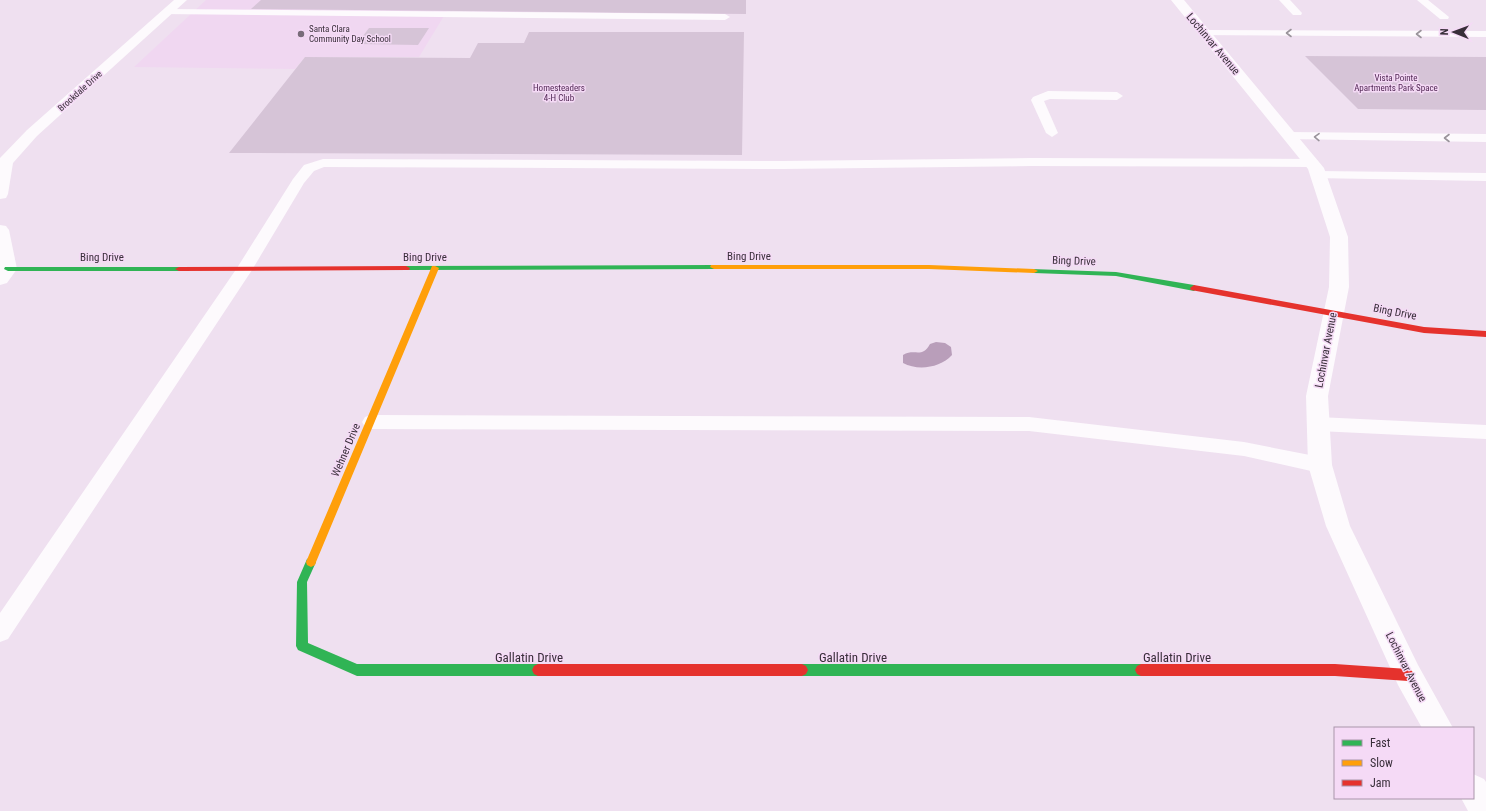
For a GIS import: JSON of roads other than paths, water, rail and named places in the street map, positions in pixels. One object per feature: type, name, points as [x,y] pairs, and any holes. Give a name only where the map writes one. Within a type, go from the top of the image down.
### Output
[{"type":"street","name":"Brookdale Drive","points":[[0,194],[5,162],[32,133],[182,0]]},
{"type":"street","name":"Lochinvar Avenue","points":[[1177,0],[1315,169],[1339,237],[1339,288],[1333,312],[1318,396],[1320,465],[1338,526],[1408,675],[1437,727]]},
{"type":"street","points":[[0,230],[4,274]]},
{"type":"street","name":"Bing Drive","points":[[4,274],[435,268],[929,268],[1116,274],[1333,312],[1424,330],[1486,334]]},
{"type":"street","name":"Wehner Drive","points":[[302,646],[302,582],[435,268]]},
{"type":"street","name":"Gallatin Drive","points":[[302,646],[357,670],[1335,670],[1408,675]]},
{"type":"street","points":[[1474,792],[1485,811]]},
{"type":"lane","points":[[1284,0],[1297,13]]},
{"type":"lane","points":[[1422,0],[1444,17]]},
{"type":"lane","points":[[168,12],[725,17]]},
{"type":"lane","points":[[1204,33],[1486,34]]},
{"type":"lane","points":[[1052,133],[1037,100],[1040,97],[1048,95],[1117,96]]},
{"type":"lane","points":[[1289,136],[1486,138]]},
{"type":"lane","points":[[0,632],[244,270],[298,182],[309,168],[323,163],[774,164],[1023,162],[1315,169],[1486,177]]},
{"type":"lane","points":[[371,422],[1029,424],[1244,449],[1320,465]]},
{"type":"lane","points":[[1318,424],[1486,432]]},
{"type":"place","name":"Santa Clara Community Day School","points":[[301,34]]},
{"type":"park label","name":"Vista Pointe Apartments Park Space","points":[[1396,84]]},
{"type":"park label","name":"Homesteaders 4-H Club","points":[[559,94]]}]
